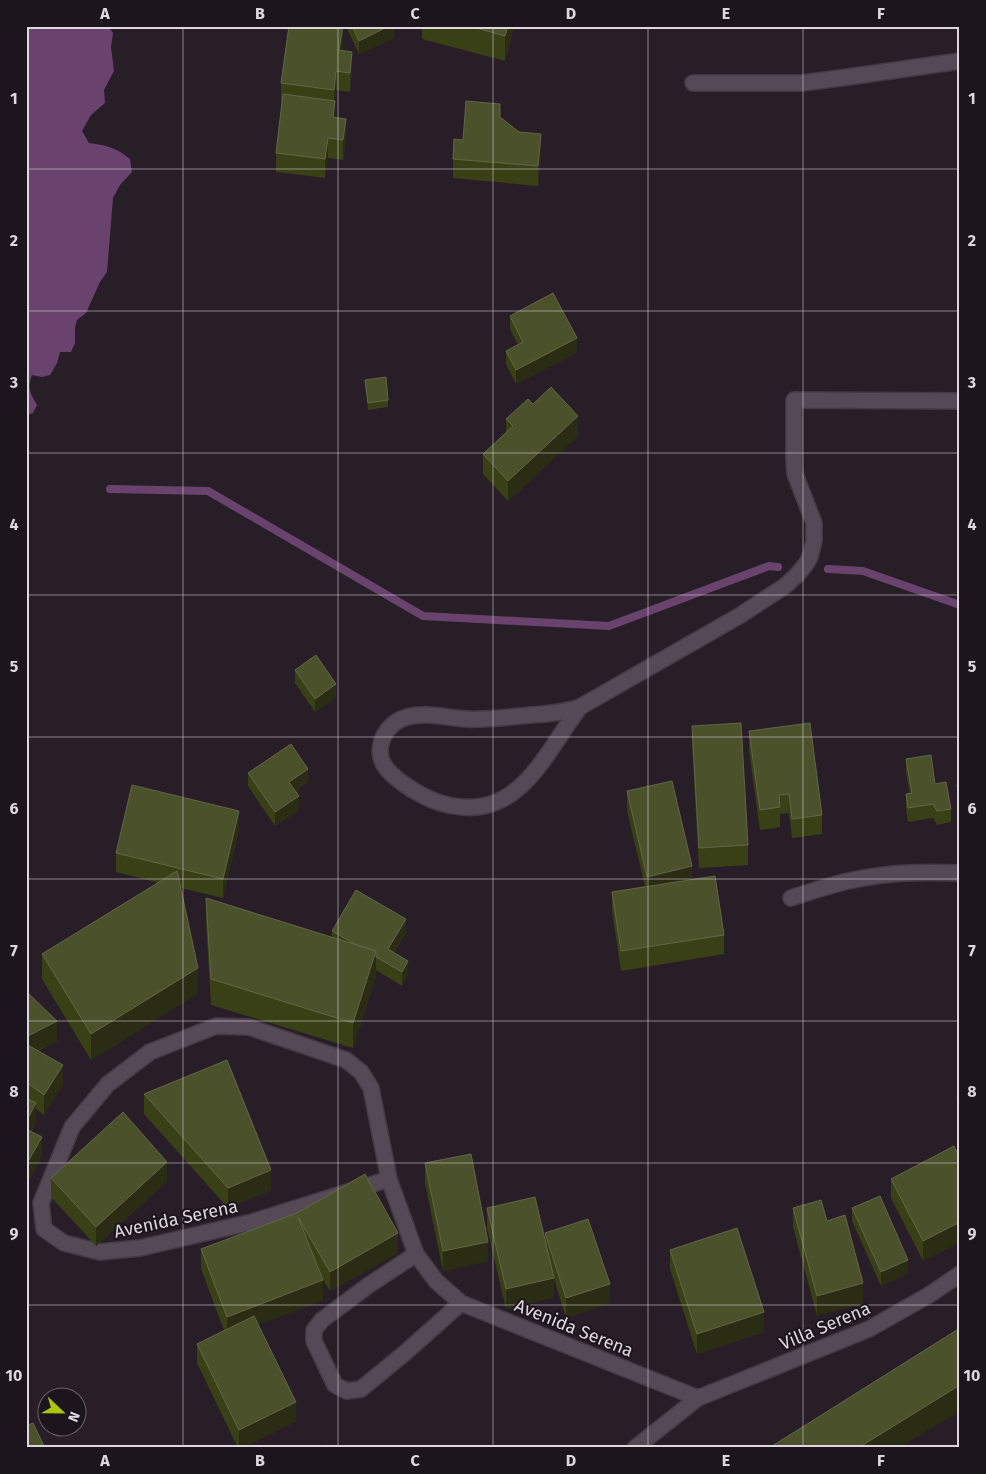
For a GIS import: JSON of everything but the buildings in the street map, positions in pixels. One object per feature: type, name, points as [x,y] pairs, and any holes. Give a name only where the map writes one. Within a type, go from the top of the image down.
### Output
[{"type":"street","points":[[693,83],[802,82],[960,61]]},
{"type":"street","points":[[580,707],[534,773],[517,790],[493,804],[469,808],[427,798],[398,779],[387,768],[380,752],[384,734],[389,727],[404,718],[423,716],[477,720],[558,713],[580,707],[739,616],[785,586],[806,564],[814,541],[814,523],[795,474],[794,400],[960,400]]},
{"type":"street","points":[[791,898],[859,878],[889,874],[960,873]]},
{"type":"street","name":"Avenida Serena","points":[[389,1179],[252,1222],[140,1248],[100,1252],[64,1243],[44,1230],[41,1203],[72,1127],[108,1084],[150,1052],[216,1026],[249,1027],[346,1060],[361,1072],[371,1088],[389,1179],[416,1254],[436,1281],[462,1303],[698,1398]]},
{"type":"street","points":[[416,1254],[369,1285],[322,1320],[314,1330],[314,1341],[335,1385],[347,1390],[361,1389],[462,1303]]},
{"type":"street","name":"Villa Serena","points":[[635,1448],[698,1398],[869,1329],[929,1296],[960,1274]]},
{"type":"shaded area","points":[[26,26],[108,26],[113,33],[111,47],[114,71],[104,90],[105,103],[91,115],[82,131],[89,143],[111,148],[130,159],[132,172],[120,185],[113,198],[107,272],[100,282],[86,313],[77,320],[75,343],[71,352],[60,352],[57,363],[50,375],[42,377],[32,375],[30,390],[37,405],[33,413],[26,415]]},
{"type":"waterway","points":[[110,489],[208,491],[423,616],[609,626],[769,566],[778,567]]},
{"type":"waterway","points":[[828,569],[863,571],[960,605]]}]
